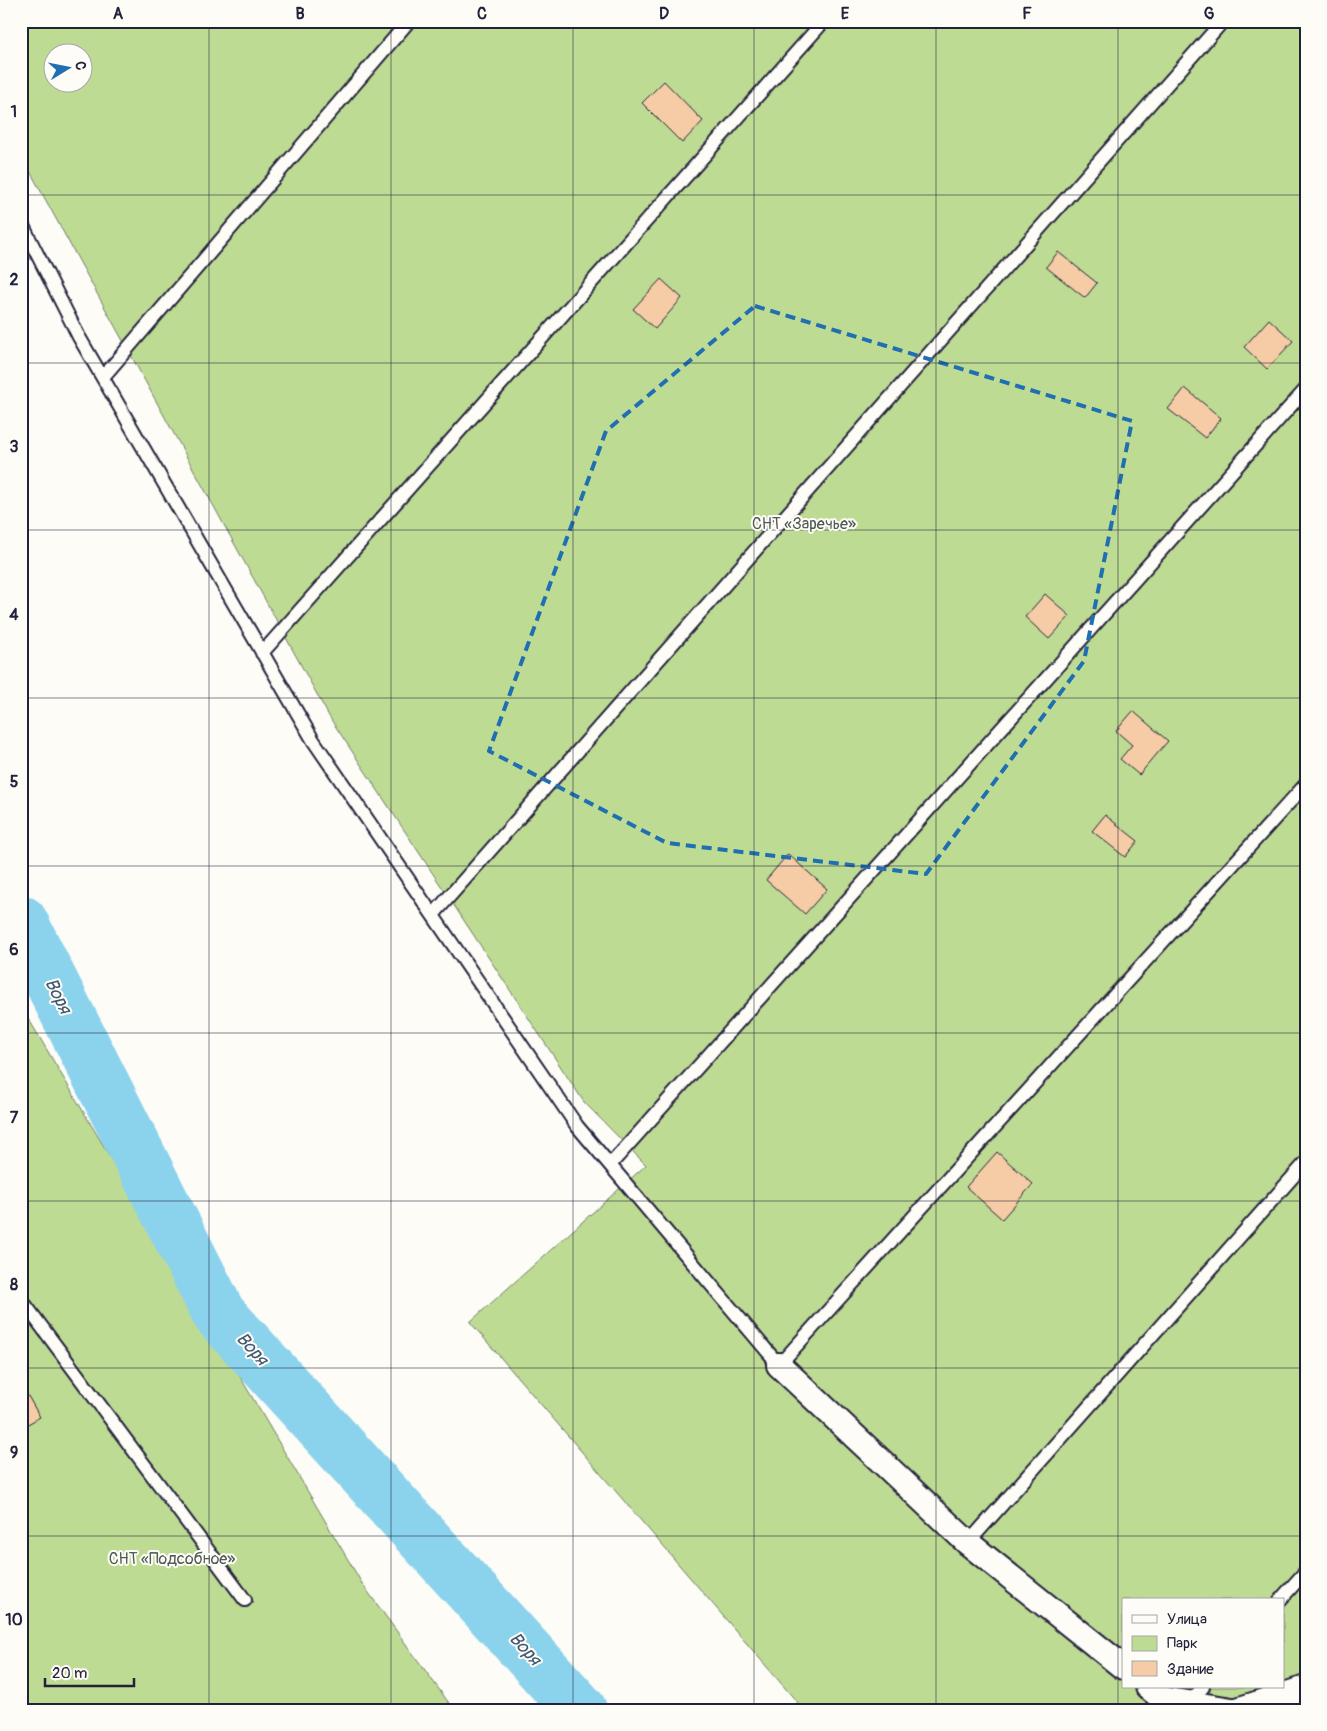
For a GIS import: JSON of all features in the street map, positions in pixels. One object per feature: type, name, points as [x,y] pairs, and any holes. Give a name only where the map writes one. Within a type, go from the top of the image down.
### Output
[{"type":"street","points":[[779,1365],[968,1544],[1122,1666]]},
{"type":"street","points":[[1149,1688],[1163,1699],[1196,1695],[1232,1710]]},
{"type":"street","points":[[1237,1710],[1306,1688]]},
{"type":"lane","points":[[103,378],[410,21]]},
{"type":"lane","points":[[262,652],[824,21]]},
{"type":"lane","points":[[433,915],[1223,21]]},
{"type":"lane","points":[[21,222],[79,337],[313,740],[577,1126],[779,1365],[1306,784]]},
{"type":"lane","points":[[610,1165],[1306,389]]},
{"type":"lane","points":[[968,1544],[1306,1162]]},
{"type":"lane","points":[[21,1300],[245,1600]]},
{"type":"lane","points":[[1282,1598],[1306,1571]]},
{"type":"highlighted area","points":[[755,306],[1132,421],[1084,661],[926,874],[667,843],[489,751],[606,431]]},
{"type":"green space","name":"СНТ «Заречье»","points":[[21,21],[1306,21],[1306,1710],[804,1710],[470,1322],[646,1165],[584,1102],[330,718],[21,155]]},
{"type":"green space","name":"СНТ «Подсобное»","points":[[21,1006],[363,1585],[454,1710],[21,1710]]},
{"type":"building","points":[[664,81],[703,121],[682,143],[642,103]]},
{"type":"building","points":[[1058,252],[1097,283],[1085,298],[1046,267]]},
{"type":"building","points":[[661,279],[682,298],[655,329],[633,309]]},
{"type":"building","points":[[1269,319],[1293,341],[1267,369],[1244,347]]},
{"type":"building","points":[[1185,388],[1221,418],[1205,438],[1168,409]]},
{"type":"building","points":[[1045,594],[1070,616],[1049,639],[1025,617]]},
{"type":"building","points":[[1133,711],[1168,741],[1139,775],[1120,759],[1132,745],[1116,731]]},
{"type":"building","points":[[1105,815],[1138,841],[1125,857],[1092,831]]},
{"type":"building","points":[[788,854],[827,889],[805,914],[766,880]]},
{"type":"building","points":[[997,1152],[1033,1184],[1002,1219],[966,1187]]},
{"type":"building","points":[[21,1384],[40,1417],[21,1428]]},
{"type":"waterway","name":"Воря","points":[[21,922],[219,1314],[580,1710]]}]
